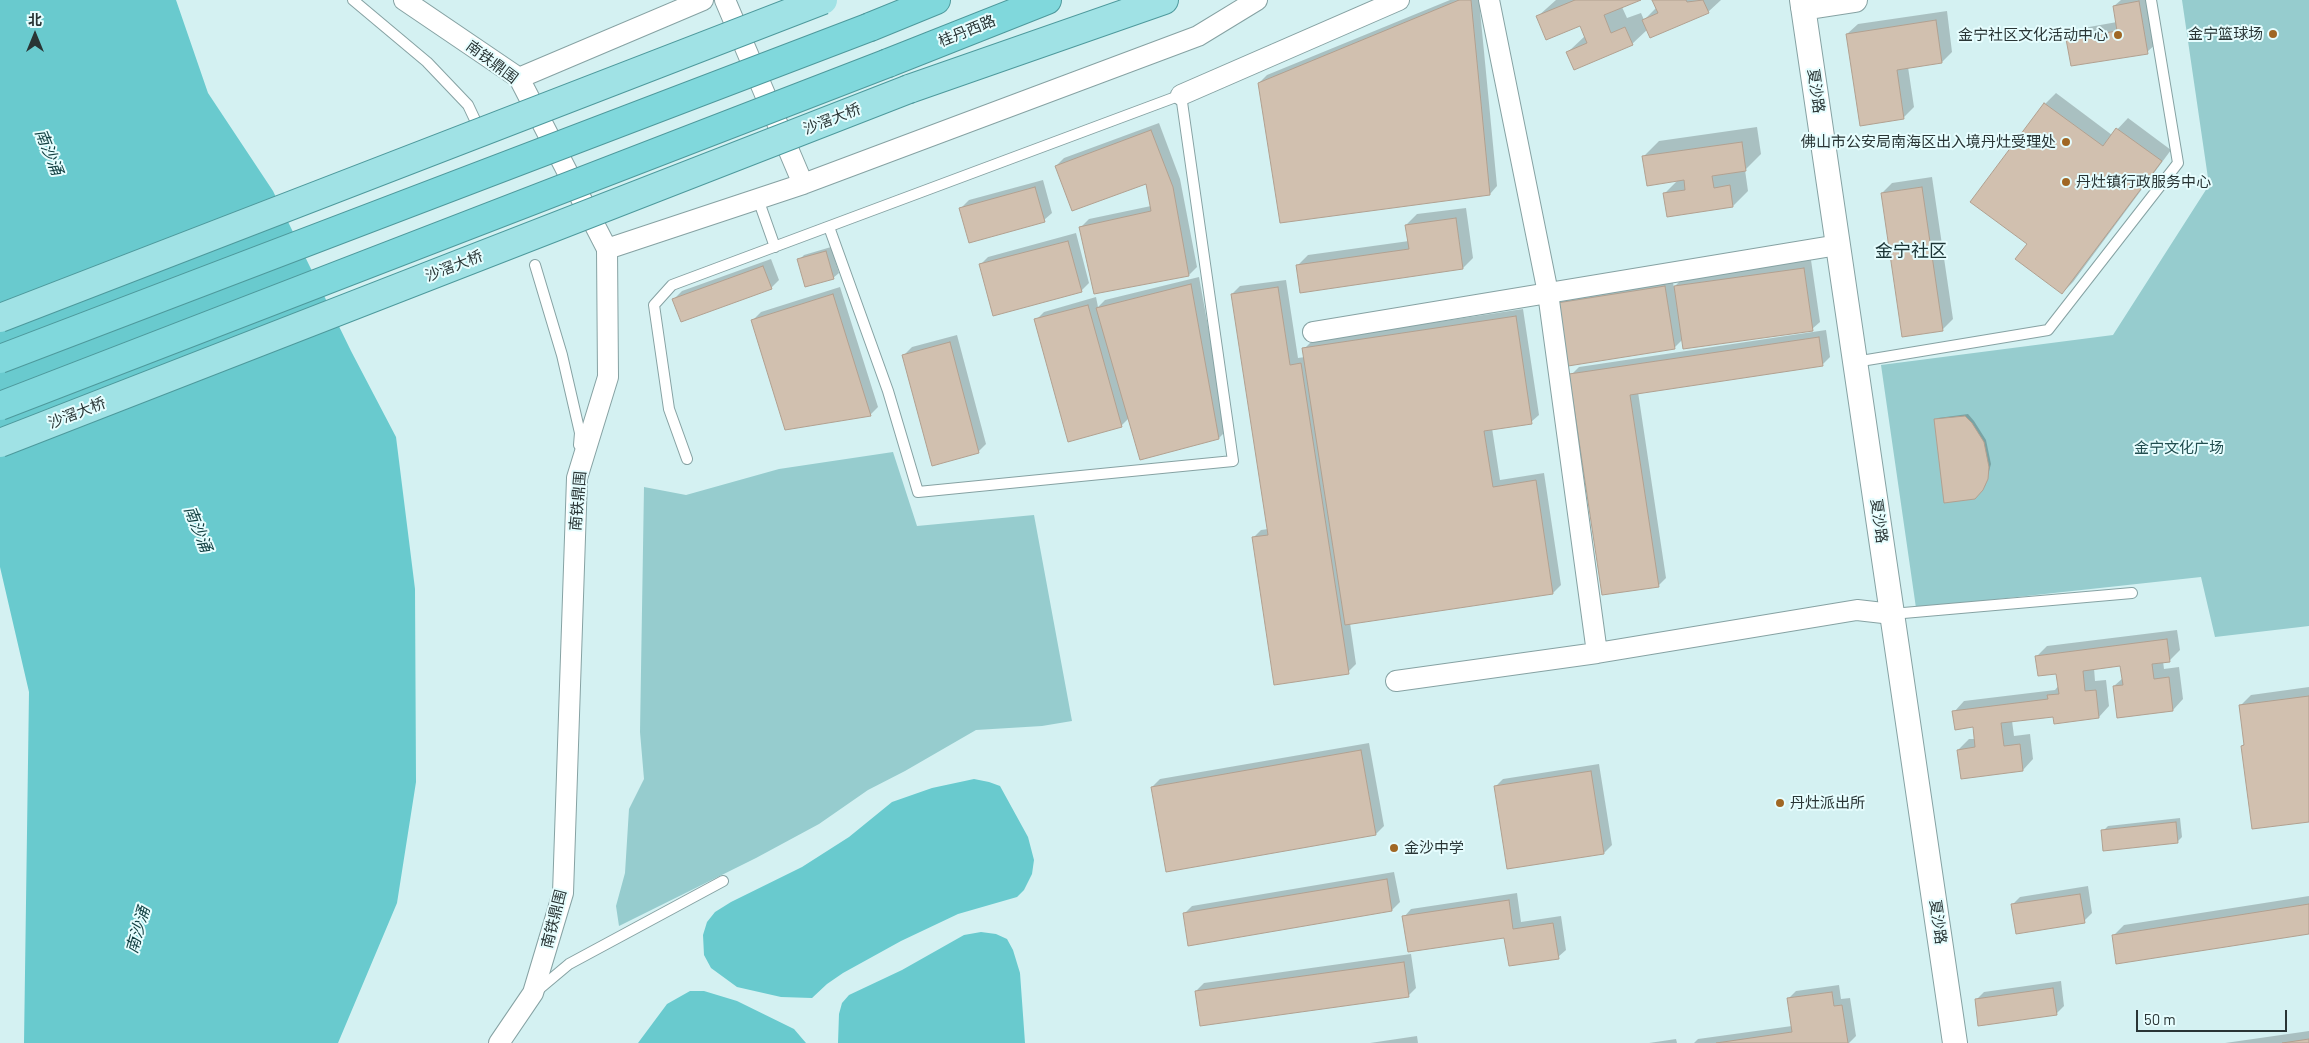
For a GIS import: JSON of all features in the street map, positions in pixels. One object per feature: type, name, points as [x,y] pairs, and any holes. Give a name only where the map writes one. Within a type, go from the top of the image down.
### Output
[{"type":"highway","points":[[0,359],[870,28],[936,0]]},
{"type":"highway","name":"桂丹西路","points":[[0,406],[1047,0]]},
{"type":"main road","points":[[0,318],[823,0]]},
{"type":"main road","name":"沙滘大桥","points":[[0,443],[909,89],[1164,0]]},
{"type":"street","name":"南铁鼎围","points":[[404,0],[519,78],[608,249],[608,378],[577,478],[563,893],[533,993],[499,1043]]},
{"type":"street","points":[[519,78],[703,0]]},
{"type":"street","points":[[725,0],[803,184]]},
{"type":"street","points":[[608,249],[803,184],[1198,36],[1257,0]]},
{"type":"street","points":[[1181,95],[1399,0]]},
{"type":"street","points":[[1489,0],[1548,293],[1597,654]]},
{"type":"street","points":[[1803,4],[1855,0]]},
{"type":"street","name":"夏沙路","points":[[1803,4],[1955,1043]]},
{"type":"street","points":[[1313,332],[1838,245]]},
{"type":"street","points":[[1396,681],[1597,654],[1857,610],[1892,614]]},
{"type":"lane","points":[[353,0],[427,62],[468,105],[476,122]]},
{"type":"lane","points":[[1855,362],[2048,330],[2178,163],[2151,0]]},
{"type":"lane","points":[[687,459],[669,409],[654,304],[672,285],[1181,95],[1234,461],[918,492],[888,390],[829,227]]},
{"type":"lane","points":[[758,199],[775,247]]},
{"type":"lane","points":[[535,265],[562,355],[580,433],[577,478]]},
{"type":"lane","points":[[1892,614],[2132,593]]},
{"type":"lane","points":[[533,993],[569,964],[723,881]]},
{"type":"green space","name":"金宁文化广场","points":[[2182,0],[2309,0],[2309,626],[2215,637],[2201,577],[1916,608],[1881,365],[2113,335],[2209,185]]},
{"type":"green space","points":[[893,452],[917,526],[1034,515],[1072,721],[1042,726],[976,730],[868,790],[819,824],[756,858],[619,926],[616,906],[625,873],[629,809],[644,779],[640,732],[644,487],[686,495],[779,469]]},
{"type":"water","name":"南沙涌","points":[[0,0],[176,0],[208,93],[273,191],[351,351],[396,437],[415,589],[416,782],[397,903],[338,1043],[24,1043],[29,692],[0,567]]},
{"type":"water","points":[[974,779],[1000,786],[1028,837],[1034,860],[1032,874],[1024,890],[1017,897],[958,914],[901,941],[843,973],[812,998],[781,997],[737,987],[711,968],[704,955],[703,935],[707,922],[715,912],[731,902],[802,867],[849,837],[892,802],[932,788]]},
{"type":"water","points":[[981,932],[996,934],[1007,939],[1013,950],[1020,973],[1025,1043],[838,1043],[839,1014],[842,1003],[849,995],[902,970],[964,935]]},
{"type":"water","points":[[690,991],[704,991],[737,1001],[794,1029],[806,1043],[638,1043],[667,1004]]},
{"type":"building","points":[[1459,0],[1471,0],[1490,195],[1280,223],[1258,83]]},
{"type":"building","points":[[1575,0],[1641,0],[1604,15],[1611,33],[1625,27],[1633,45],[1574,70],[1566,52],[1587,43],[1580,26],[1546,40],[1536,16]]},
{"type":"building","points":[[1652,0],[1686,0],[1687,2],[1703,0],[1709,13],[1650,38],[1642,20],[1658,13]]},
{"type":"building","name":"金宁社区文化活动中心","points":[[2139,1],[2148,54],[2071,66],[2066,39],[2117,31],[2113,6]]},
{"type":"building","points":[[1936,20],[1942,63],[1897,70],[1904,119],[1860,126],[1846,34]]},
{"type":"building","name":"丹灶镇行政服务中心","points":[[2044,103],[2103,146],[2116,128],[2162,161],[2062,294],[2015,259],[2027,244],[1970,202]]},
{"type":"building","points":[[1151,130],[1173,187],[1189,276],[1094,294],[1079,227],[1151,211],[1146,184],[1072,211],[1055,166]]},
{"type":"building","points":[[1742,142],[1746,171],[1712,176],[1714,188],[1730,185],[1733,207],[1667,217],[1663,193],[1685,190],[1684,180],[1647,186],[1642,156]]},
{"type":"building","points":[[1035,187],[1045,222],[969,243],[959,208]]},
{"type":"building","points":[[1922,187],[1943,331],[1902,337],[1881,193]]},
{"type":"building","points":[[1456,218],[1463,269],[1300,293],[1296,265],[1409,249],[1405,225]]},
{"type":"building","points":[[1068,241],[1082,292],[993,316],[979,264]]},
{"type":"building","points":[[826,251],[834,279],[805,287],[797,259]]},
{"type":"building","points":[[763,266],[772,289],[681,322],[672,299]]},
{"type":"building","points":[[1804,268],[1813,331],[1683,349],[1674,286]]},
{"type":"building","points":[[1191,284],[1219,439],[1140,460],[1096,308]]},
{"type":"building","points":[[1665,286],[1675,349],[1568,366],[1557,303]]},
{"type":"building","points":[[1278,287],[1290,365],[1301,363],[1349,674],[1274,685],[1252,537],[1268,535],[1231,294]]},
{"type":"building","points":[[833,294],[871,416],[785,430],[751,320]]},
{"type":"building","points":[[1088,305],[1122,427],[1068,442],[1034,319]]},
{"type":"building","points":[[1516,316],[1532,424],[1484,431],[1493,487],[1536,480],[1553,594],[1345,625],[1302,348]]},
{"type":"building","points":[[1819,337],[1823,366],[1630,395],[1659,587],[1602,595],[1569,374]]},
{"type":"building","points":[[950,342],[979,453],[932,466],[902,355]]},
{"type":"building","points":[[1965,416],[1972,423],[1984,442],[1989,467],[1988,479],[1983,490],[1975,499],[1944,503],[1934,419]]},
{"type":"building","points":[[2167,639],[2170,662],[2152,664],[2154,679],[2169,677],[2173,711],[2117,718],[2113,686],[2123,685],[2120,666],[2083,671],[2085,691],[2096,690],[2099,718],[2054,724],[2053,717],[2001,723],[2004,746],[2020,744],[2023,771],[1961,779],[1957,750],[1975,747],[1973,727],[1955,730],[1952,711],[2048,699],[2047,695],[2059,694],[2056,674],[2038,676],[2035,656]]},
{"type":"building","points":[[2309,696],[2309,822],[2252,829],[2241,746],[2244,745],[2239,705]]},
{"type":"building","points":[[1361,750],[1376,835],[1166,872],[1151,787]]},
{"type":"building","points":[[1591,771],[1604,854],[1507,869],[1494,786]]},
{"type":"building","points":[[2176,822],[2178,843],[2103,851],[2101,830]]},
{"type":"building","points":[[1387,879],[1392,911],[1188,946],[1183,913]]},
{"type":"building","points":[[2080,894],[2085,923],[2016,934],[2011,904]]},
{"type":"building","points":[[1509,900],[1513,929],[1553,923],[1559,959],[1509,966],[1504,938],[1408,952],[1402,916]]},
{"type":"building","points":[[2309,904],[2309,934],[2116,964],[2112,935]]},
{"type":"building","points":[[1404,962],[1409,997],[1200,1026],[1195,991]]},
{"type":"building","points":[[2053,988],[2057,1015],[1978,1026],[1975,999]]},
{"type":"building","points":[[1832,992],[1834,1006],[1842,1005],[1848,1043],[1716,1043],[1792,1032],[1787,998]]},
{"type":"building","points":[[2309,1039],[2309,1043],[2282,1043]]},
{"type":"place","name":"金宁篮球场","points":[[2273,34]]},
{"type":"place","name":"金宁社区文化活动中心","points":[[2118,35]]},
{"type":"place","name":"佛山市公安局南海区出入境丹灶受理处","points":[[2066,142]]},
{"type":"place","name":"丹灶镇行政服务中心","points":[[2066,182]]},
{"type":"place","name":"丹灶派出所","points":[[1780,803]]},
{"type":"place","name":"金沙中学","points":[[1394,848]]},
{"type":"district","name":"金宁社区","points":[[1911,251]]}]
